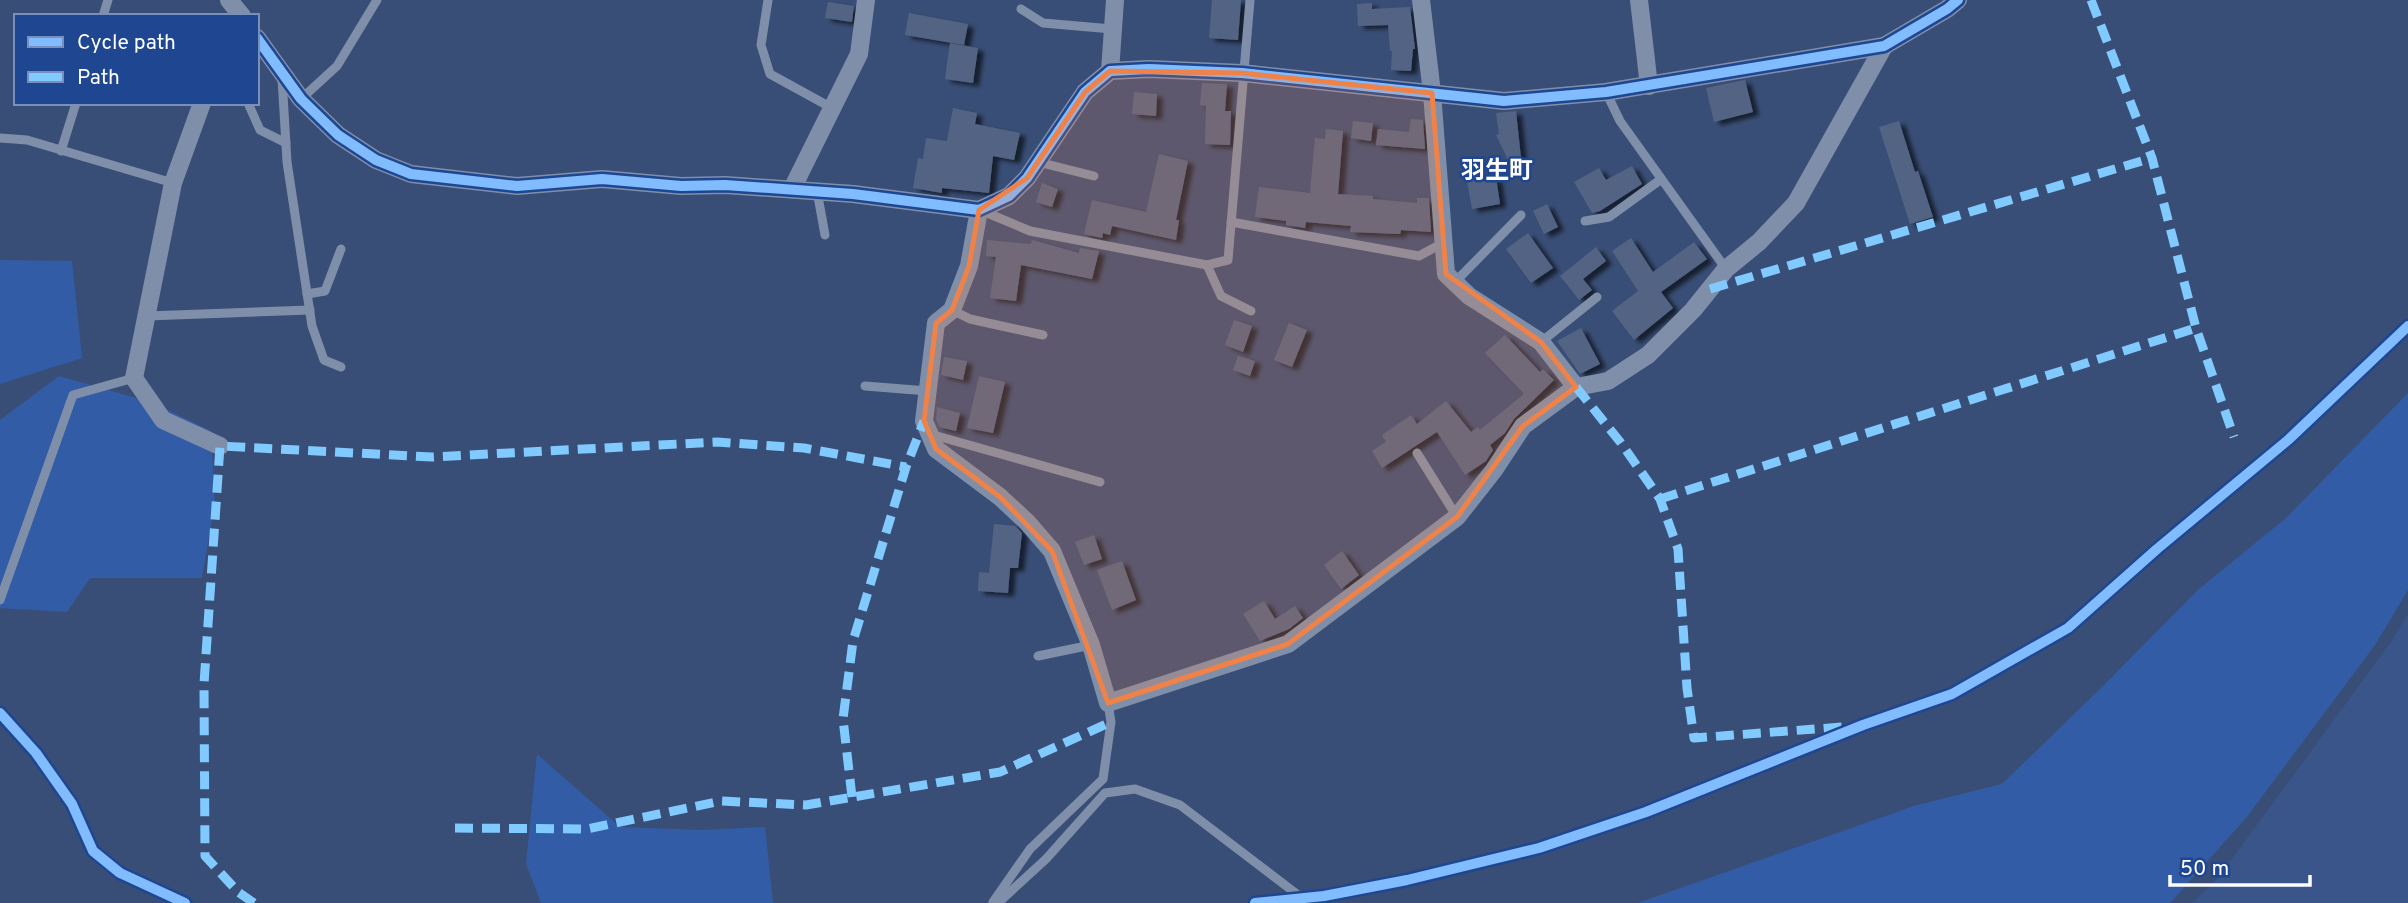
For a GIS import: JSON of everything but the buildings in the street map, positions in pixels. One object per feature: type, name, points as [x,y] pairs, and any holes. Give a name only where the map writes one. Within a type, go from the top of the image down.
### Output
[{"type":"street","points":[[792,189],[859,54],[866,0]]},
{"type":"street","points":[[1110,71],[1115,0]]},
{"type":"street","points":[[1421,0],[1432,93],[1446,274],[1469,296],[1541,342],[1576,387]]},
{"type":"street","points":[[1639,0],[1648,86]]},
{"type":"street","points":[[259,41],[301,99],[338,135],[376,160],[411,174],[517,186],[602,179],[681,186],[725,185],[792,189],[913,200],[979,210],[1009,195],[1027,178],[1085,92],[1110,71],[1149,69],[1242,73],[1504,101],[1648,86],[1884,46],[1958,0]]},
{"type":"street","points":[[979,210],[969,266],[952,310],[936,323],[924,421],[936,449],[1000,497],[1027,522],[1052,551],[1091,645],[1108,702],[1288,643],[1457,517],[1494,470],[1523,426],[1576,387],[1608,381],[1648,355],[1693,310],[1726,269],[1759,242],[1796,203],[1884,46]]},
{"type":"street","points":[[201,105],[173,183],[134,378],[163,420],[220,446]]},
{"type":"lane","points":[[301,99],[337,66],[377,0]]},
{"type":"lane","points":[[768,0],[761,45],[770,74],[832,108]]},
{"type":"lane","points":[[979,210],[1030,231],[1207,265],[1228,260],[1250,0]]},
{"type":"lane","points":[[1021,9],[1043,23],[1112,29]]},
{"type":"lane","points":[[282,73],[286,143],[312,326],[324,360],[341,367]]},
{"type":"lane","points":[[1606,92],[1620,121],[1660,180],[1726,269]]},
{"type":"lane","points":[[61,151],[75,105]]},
{"type":"lane","points":[[249,105],[260,130],[286,143]]},
{"type":"lane","points":[[0,138],[27,141],[173,183]]},
{"type":"lane","points":[[1038,162],[1094,176]]},
{"type":"lane","points":[[1586,221],[1609,217],[1660,180]]},
{"type":"lane","points":[[817,191],[825,234]]},
{"type":"lane","points":[[1455,282],[1521,215]]},
{"type":"lane","points":[[1231,222],[1419,256],[1445,243]]},
{"type":"lane","points":[[307,293],[325,291],[341,249]]},
{"type":"lane","points":[[1207,265],[1222,296],[1251,311]]},
{"type":"lane","points":[[1541,342],[1597,297]]},
{"type":"lane","points":[[146,316],[310,310]]},
{"type":"lane","points":[[952,310],[970,320],[1043,335]]},
{"type":"lane","points":[[0,600],[73,395],[134,378]]},
{"type":"lane","points":[[865,386],[928,391]]},
{"type":"lane","points":[[929,434],[1100,482]]},
{"type":"lane","points":[[1417,453],[1457,517]]},
{"type":"lane","points":[[1038,656],[1091,645]]},
{"type":"lane","points":[[995,903],[1030,849],[1103,779],[1111,722],[1108,702]]},
{"type":"lane","points":[[995,903],[1046,859],[1105,793],[1135,789],[1180,805],[1302,898]]},
{"type":"highlighted area","points":[[1110,71],[1242,73],[1432,93],[1446,274],[1541,342],[1576,387],[1523,426],[1457,517],[1288,644],[1108,703],[1052,551],[1000,497],[936,449],[924,421],[936,323],[952,310],[969,266],[979,210],[1027,178],[1085,92]]},
{"type":"shaded area","points":[[0,260],[72,261],[82,358],[0,384]]},
{"type":"shaded area","points":[[59,376],[154,403],[211,431],[215,503],[202,578],[90,578],[67,612],[0,608],[0,420]]},
{"type":"shaded area","points":[[2408,393],[2408,590],[2375,645],[2246,818],[2170,903],[1638,903],[1914,806],[2002,784],[2199,589],[2286,518]]},
{"type":"shaded area","points":[[2408,614],[2408,903],[2192,903],[2218,878],[2391,642]]},
{"type":"shaded area","points":[[537,754],[620,827],[701,830],[765,827],[773,903],[541,903],[526,864]]},
{"type":"marked path","points":[[2091,0],[2152,158],[2196,328],[2234,437]]},
{"type":"marked path","points":[[1710,289],[2152,158]]},
{"type":"marked path","points":[[1660,499],[2196,328]]},
{"type":"marked path","points":[[1576,387],[1621,443],[1660,499],[1678,549],[1687,688],[1694,738],[1842,727]]},
{"type":"marked path","points":[[852,797],[843,719],[853,641],[906,467],[924,421]]},
{"type":"marked path","points":[[254,903],[238,892],[205,856],[204,684],[220,446],[432,457],[717,442],[804,448],[906,467]]},
{"type":"marked path","points":[[455,828],[587,829],[721,801],[806,805],[1000,772],[1111,722]]},
{"type":"cycle path","points":[[259,41],[301,99],[338,135],[376,160],[411,174],[517,186],[602,179],[681,186],[725,185],[853,194],[979,210],[1009,196],[1027,178],[1085,92],[1110,71],[1149,69],[1242,73],[1504,101],[1606,92],[1884,46],[1958,0]]},
{"type":"cycle path","points":[[1255,903],[1324,896],[1407,880],[1539,848],[1646,812],[1863,725],[1952,694],[2068,628],[2157,549],[2288,440],[2408,326]]},
{"type":"cycle path","points":[[0,713],[36,753],[72,804],[93,851],[120,873],[185,903]]},
{"type":"district","name":"羽生町","points":[[1497,170]]}]
